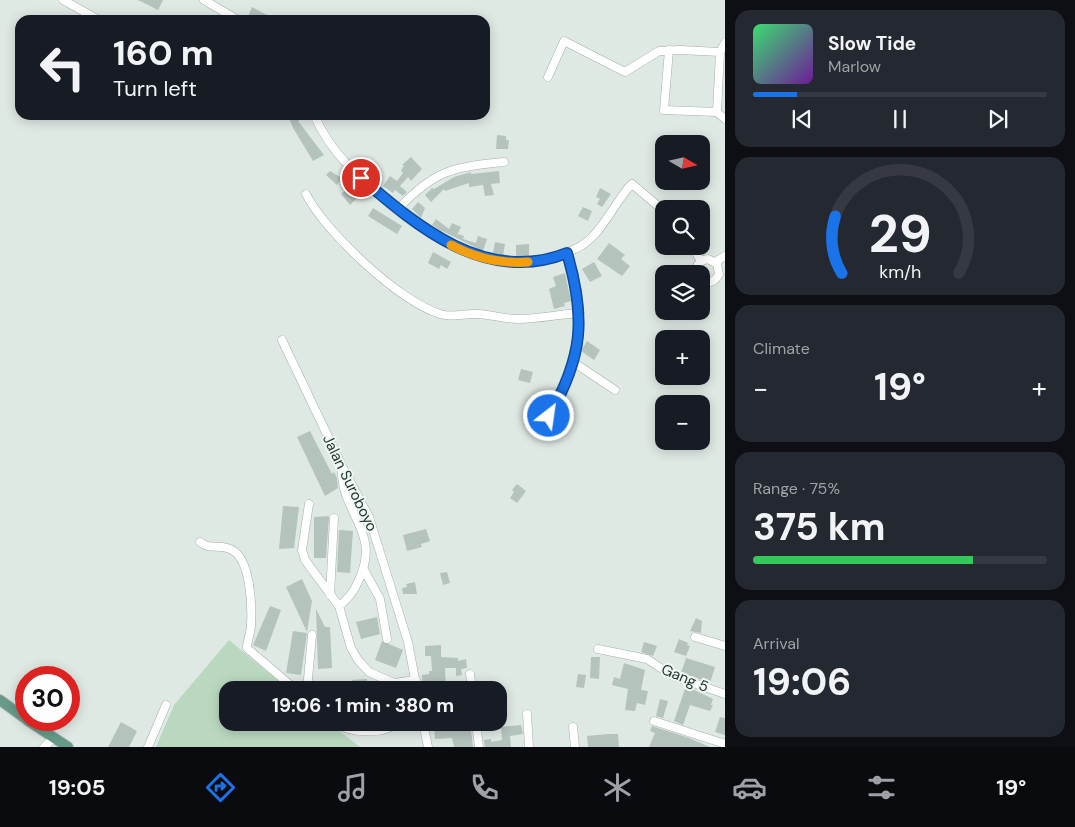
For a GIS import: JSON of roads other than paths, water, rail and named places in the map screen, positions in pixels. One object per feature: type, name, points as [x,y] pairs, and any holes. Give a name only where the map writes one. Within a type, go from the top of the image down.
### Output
[{"type":"main road","points":[[0,700],[15,711]]},
{"type":"main road","points":[[42,731],[68,747]]},
{"type":"street","points":[[63,0],[91,15]]},
{"type":"street","points":[[204,0],[230,15]]},
{"type":"street","points":[[548,77],[564,41],[625,72],[659,51],[720,52]]},
{"type":"street","points":[[717,112],[720,52],[725,44]]},
{"type":"street","points":[[669,50],[664,110],[717,112],[725,119]]},
{"type":"street","points":[[316,120],[322,133],[339,158],[399,208],[445,242],[471,254],[488,259],[520,262],[539,260],[567,253],[593,237],[632,184],[655,204]]},
{"type":"street","points":[[399,208],[425,184],[442,173],[455,168],[504,162]]},
{"type":"street","points":[[306,194],[319,214],[368,266],[415,301],[441,314],[458,316],[478,314],[521,319],[580,313]]},
{"type":"street","points":[[549,416],[562,393],[573,362],[580,313],[576,285],[567,253]]},
{"type":"street","points":[[697,255],[701,261]]},
{"type":"street","points":[[715,262],[725,256]]},
{"type":"street","points":[[698,265],[701,261],[708,259],[722,268],[715,280],[710,282]]},
{"type":"street","name":"Jalan Suroboyo","points":[[282,340],[342,466],[369,517],[380,547],[408,642],[416,680]]},
{"type":"street","points":[[573,362],[615,390]]},
{"type":"street","points":[[339,606],[345,602],[357,585],[364,570],[367,546],[365,536],[343,487],[342,466]]},
{"type":"street","points":[[309,504],[302,550],[309,567],[339,606],[351,648],[358,660],[369,672],[385,681]]},
{"type":"street","points":[[330,595],[334,518]]},
{"type":"street","points":[[200,542],[207,547],[227,547],[236,552],[248,574],[251,624],[247,648],[286,681]]},
{"type":"street","points":[[364,570],[380,599],[387,639]]},
{"type":"street","points":[[308,681],[312,635]]},
{"type":"street","points":[[695,636],[725,646]]},
{"type":"street","name":"Gang 5","points":[[598,649],[647,659],[673,676],[725,694]]},
{"type":"street","points":[[470,674],[471,681]]},
{"type":"street","points":[[148,747],[166,705]]},
{"type":"street","points":[[528,714],[529,747]]},
{"type":"street","points":[[654,721],[725,744]]},
{"type":"street","points":[[573,727],[574,747]]},
{"type":"street","points":[[425,731],[428,747]]},
{"type":"street","points":[[477,731],[479,747]]},
{"type":"street","points":[[44,747],[53,739]]}]
